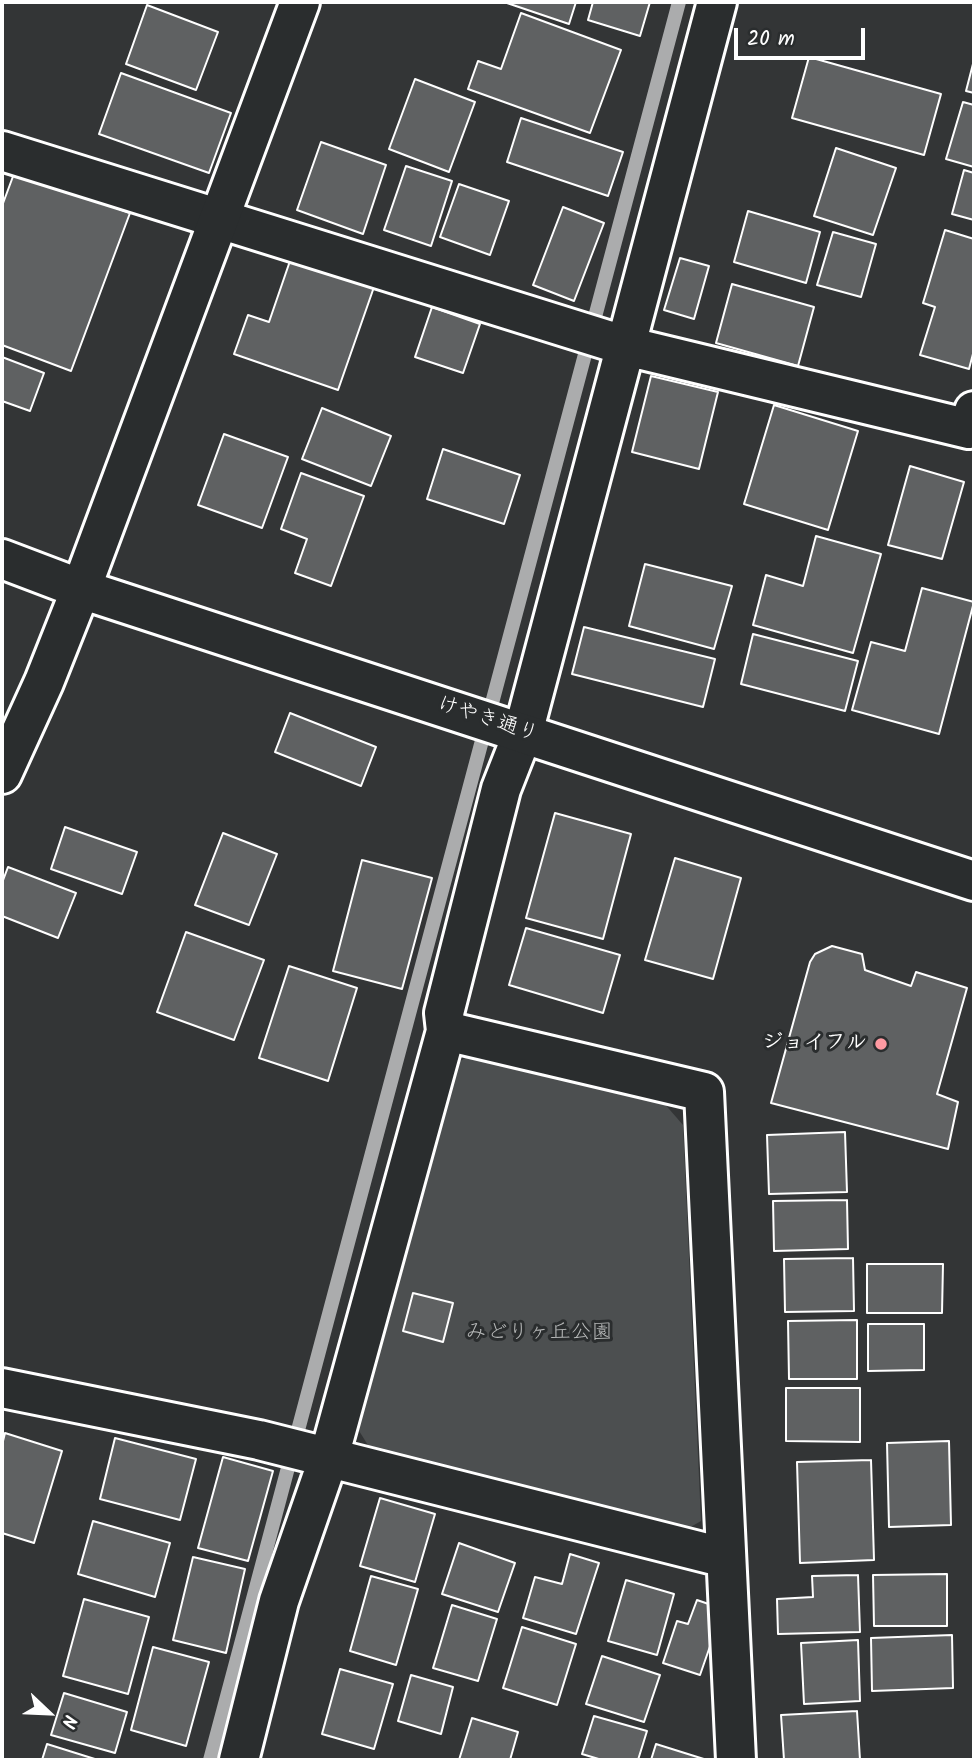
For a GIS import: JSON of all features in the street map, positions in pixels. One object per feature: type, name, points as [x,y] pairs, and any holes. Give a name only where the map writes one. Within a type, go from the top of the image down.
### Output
[{"type":"street","points":[[2,774],[44,682],[81,589],[300,2]]},
{"type":"street","points":[[247,1758],[279,1601],[329,1457],[446,1031],[444,1013],[505,774],[523,733],[604,339],[717,2]]},
{"type":"street","points":[[2,151],[218,221],[604,339],[969,429],[974,411]]},
{"type":"street","name":"けやき通り","points":[[2,559],[81,589],[974,881]]},
{"type":"street","points":[[446,1031],[704,1092],[736,1760]]},
{"type":"street","points":[[2,1388],[329,1457],[726,1558]]},
{"type":"green space","name":"みどりヶ丘公園","points":[[474,1053],[663,1102],[683,1125],[701,1521],[682,1532],[371,1450],[356,1426],[455,1064]]},
{"type":"building","points":[[504,2],[576,2],[569,24]]},
{"type":"building","points":[[593,2],[650,2],[640,36],[588,20]]},
{"type":"building","points":[[147,5],[218,32],[196,90],[126,64]]},
{"type":"building","points":[[521,13],[621,50],[590,133],[468,89],[478,61],[501,69]]},
{"type":"building","points":[[809,57],[941,94],[924,155],[792,118]]},
{"type":"building","points":[[974,60],[974,93],[966,91]]},
{"type":"building","points":[[121,73],[231,113],[209,173],[99,134]]},
{"type":"building","points":[[415,79],[475,102],[449,172],[389,149]]},
{"type":"building","points":[[963,102],[974,105],[974,167],[946,159]]},
{"type":"building","points":[[521,118],[623,152],[608,196],[507,162]]},
{"type":"building","points":[[321,142],[386,165],[363,234],[297,210]]},
{"type":"building","points":[[836,148],[896,168],[873,235],[814,216]]},
{"type":"building","points":[[406,166],[452,181],[431,246],[384,230]]},
{"type":"building","points":[[964,170],[974,173],[974,220],[952,214]]},
{"type":"building","points":[[15,171],[130,213],[71,371],[2,345],[2,206]]},
{"type":"building","points":[[459,184],[509,201],[490,255],[440,237]]},
{"type":"building","points":[[563,207],[604,223],[574,301],[533,285]]},
{"type":"building","points":[[748,211],[820,232],[806,283],[734,262]]},
{"type":"building","points":[[945,230],[974,239],[974,350],[969,369],[920,355],[935,307],[923,303]]},
{"type":"building","points":[[833,232],[876,244],[861,297],[817,285]]},
{"type":"building","points":[[291,258],[374,287],[338,390],[234,354],[248,315],[269,322]]},
{"type":"building","points":[[680,258],[709,266],[694,319],[664,310]]},
{"type":"building","points":[[732,284],[814,307],[798,366],[716,343]]},
{"type":"building","points":[[432,307],[480,324],[463,373],[415,357]]},
{"type":"building","points":[[2,357],[44,373],[30,411],[2,401]]},
{"type":"building","points":[[651,376],[718,392],[699,469],[632,452]]},
{"type":"building","points":[[774,405],[858,431],[828,530],[744,504]]},
{"type":"building","points":[[322,408],[391,436],[371,486],[302,459]]},
{"type":"building","points":[[224,434],[288,457],[262,528],[198,505]]},
{"type":"building","points":[[443,449],[520,475],[504,524],[427,499]]},
{"type":"building","points":[[910,466],[964,482],[942,559],[888,545]]},
{"type":"building","points":[[301,473],[364,496],[331,586],[295,573],[307,539],[281,529]]},
{"type":"building","points":[[816,536],[881,554],[853,653],[753,625],[766,575],[803,586]]},
{"type":"building","points":[[645,564],[732,586],[714,649],[629,626]]},
{"type":"building","points":[[922,588],[974,602],[939,734],[852,710],[871,642],[905,651]]},
{"type":"building","points":[[584,627],[715,659],[703,707],[572,674]]},
{"type":"building","points":[[753,634],[858,661],[845,711],[741,684]]},
{"type":"building","points":[[290,713],[376,747],[361,786],[275,752]]},
{"type":"building","points":[[555,813],[631,834],[603,939],[526,918]]},
{"type":"building","points":[[65,827],[137,852],[122,894],[51,869]]},
{"type":"building","points":[[223,833],[277,854],[249,925],[195,905]]},
{"type":"building","points":[[675,858],[741,878],[713,979],[645,960]]},
{"type":"building","points":[[362,860],[432,878],[402,989],[333,971]]},
{"type":"building","points":[[8,867],[76,893],[58,938],[2,916],[2,883]]},
{"type":"building","points":[[526,928],[620,955],[603,1013],[509,985]]},
{"type":"building","points":[[186,932],[264,960],[234,1040],[157,1012]]},
{"type":"building","points":[[832,946],[862,954],[865,970],[911,986],[916,972],[967,988],[937,1094],[958,1102],[948,1149],[771,1103],[810,962],[815,954]]},
{"type":"building","points":[[289,966],[357,988],[328,1081],[259,1058]]},
{"type":"building","points":[[845,1132],[847,1192],[769,1194],[767,1135]]},
{"type":"building","points":[[847,1200],[848,1249],[774,1251],[773,1201]]},
{"type":"building","points":[[853,1258],[854,1311],[785,1312],[784,1259]]},
{"type":"building","points":[[867,1264],[943,1264],[942,1313],[867,1313]]},
{"type":"building","points":[[413,1293],[453,1303],[443,1342],[403,1331]]},
{"type":"building","points":[[857,1320],[857,1379],[789,1379],[788,1321]]},
{"type":"building","points":[[868,1324],[924,1324],[924,1370],[868,1371]]},
{"type":"building","points":[[786,1388],[860,1388],[860,1442],[786,1441]]},
{"type":"building","points":[[5,1433],[62,1451],[34,1543],[2,1533],[2,1445]]},
{"type":"building","points":[[115,1438],[196,1459],[180,1520],[100,1499]]},
{"type":"building","points":[[949,1441],[951,1525],[889,1527],[887,1443]]},
{"type":"building","points":[[223,1457],[273,1471],[248,1561],[198,1548]]},
{"type":"building","points":[[871,1460],[874,1560],[800,1563],[797,1462]]},
{"type":"building","points":[[380,1498],[435,1514],[415,1582],[360,1566]]},
{"type":"building","points":[[93,1521],[170,1543],[155,1597],[78,1574]]},
{"type":"building","points":[[459,1543],[515,1563],[498,1612],[442,1594]]},
{"type":"building","points":[[570,1554],[599,1563],[576,1634],[523,1618],[535,1577],[562,1584]]},
{"type":"building","points":[[193,1557],[245,1569],[226,1653],[173,1640]]},
{"type":"building","points":[[947,1574],[947,1626],[874,1626],[873,1575]]},
{"type":"building","points":[[858,1575],[860,1632],[778,1634],[777,1599],[813,1597],[812,1576]]},
{"type":"building","points":[[371,1576],[418,1589],[396,1665],[350,1651]]},
{"type":"building","points":[[626,1580],[674,1594],[657,1655],[608,1641]]},
{"type":"building","points":[[84,1599],[149,1617],[128,1694],[63,1676]]},
{"type":"building","points":[[697,1600],[723,1609],[700,1675],[663,1663],[677,1621],[688,1624]]},
{"type":"building","points":[[452,1605],[497,1619],[478,1681],[433,1668]]},
{"type":"building","points":[[522,1627],[576,1644],[557,1705],[503,1688]]},
{"type":"building","points":[[952,1635],[953,1688],[872,1691],[871,1638]]},
{"type":"building","points":[[858,1640],[860,1701],[804,1704],[801,1643]]},
{"type":"building","points":[[153,1647],[209,1662],[186,1746],[131,1730]]},
{"type":"building","points":[[602,1656],[660,1675],[644,1722],[586,1704]]},
{"type":"building","points":[[340,1669],[393,1684],[374,1749],[322,1734]]},
{"type":"building","points":[[411,1675],[453,1687],[441,1734],[398,1721]]},
{"type":"building","points":[[64,1693],[127,1712],[115,1753],[51,1735]]},
{"type":"building","points":[[857,1711],[860,1760],[784,1760],[781,1715]]},
{"type":"building","points":[[594,1716],[647,1731],[638,1760],[602,1760],[582,1754]]},
{"type":"building","points":[[472,1718],[518,1732],[510,1760],[459,1760]]},
{"type":"building","points":[[47,1744],[98,1760],[42,1760]]},
{"type":"building","points":[[656,1744],[707,1760],[651,1760]]},
{"type":"waterway","points":[[210,1760],[679,2]]},
{"type":"place","name":"ジョイフル","points":[[881,1044]]}]
